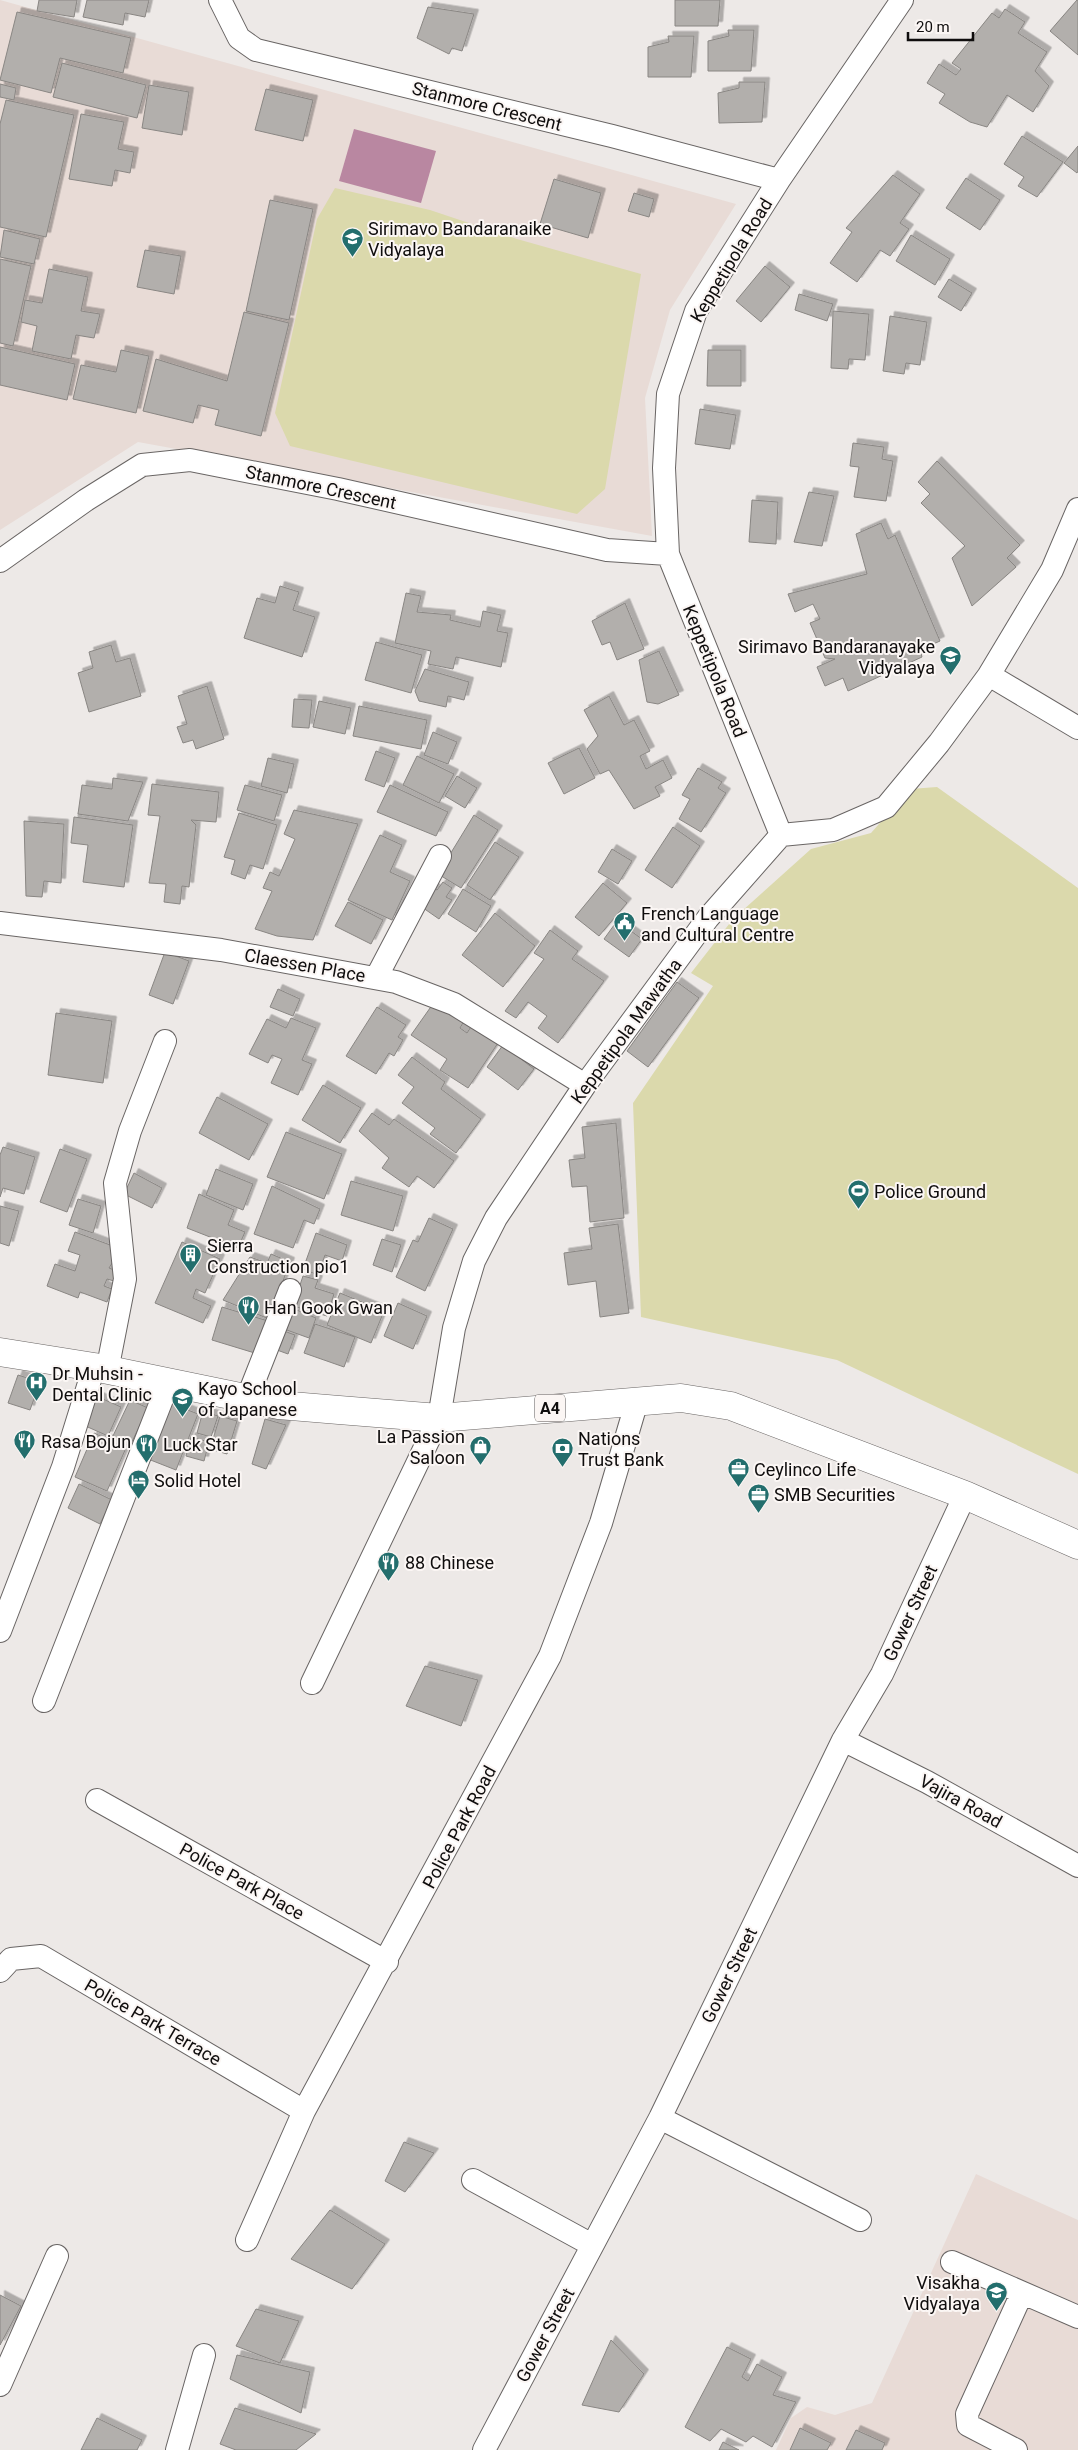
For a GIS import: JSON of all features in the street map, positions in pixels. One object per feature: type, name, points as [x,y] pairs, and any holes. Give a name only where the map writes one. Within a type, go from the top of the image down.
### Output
[{"type":"highway","name":"A4","points":[[0,1352],[101,1369],[279,1406],[439,1418],[681,1398],[731,1406],[965,1495],[1078,1545]]},
{"type":"street","name":"Stanmore Crescent","points":[[220,0],[239,38],[256,50],[612,136],[779,180]]},
{"type":"street","name":"Keppetipola Road","points":[[781,835],[668,554],[664,468],[668,394],[696,311],[779,180],[902,0]]},
{"type":"street","name":"Stanmore Crescent","points":[[0,561],[86,500],[142,465],[190,460],[338,489],[607,550],[668,554]]},
{"type":"street","points":[[781,835],[833,830],[886,807],[939,743],[989,676],[1052,570],[1078,509]]},
{"type":"street","points":[[989,676],[1078,728]]},
{"type":"street","name":"Keppetipola Mawatha","points":[[312,1684],[439,1418],[454,1328],[474,1261],[496,1218],[585,1085],[708,918],[781,835]]},
{"type":"street","points":[[376,978],[440,856]]},
{"type":"street","name":"Claessen Place","points":[[0,923],[221,950],[396,982],[454,1004],[585,1085]]},
{"type":"street","points":[[0,1631],[101,1369],[125,1279],[115,1183],[130,1130],[165,1041]]},
{"type":"street","points":[[247,1400],[290,1290]]},
{"type":"street","points":[[44,1701],[168,1384]]},
{"type":"street","name":"Police Park Road","points":[[247,2240],[304,2111],[387,1962],[550,1656],[601,1523],[638,1401]]},
{"type":"street","name":"Gower Street","points":[[484,2450],[660,2118],[843,1740],[882,1674],[965,1495]]},
{"type":"street","name":"Vajira Road","points":[[843,1740],[927,1782],[1078,1866]]},
{"type":"street","name":"Police Park Place","points":[[97,1800],[387,1962]]},
{"type":"street","name":"Police Park Terrace","points":[[0,1971],[11,1959],[41,1956],[304,2111]]},
{"type":"street","points":[[660,2118],[860,2220]]},
{"type":"street","points":[[473,2180],[592,2245]]},
{"type":"street","points":[[0,2385],[57,2256]]},
{"type":"street","points":[[952,2262],[1078,2317]]},
{"type":"street","points":[[1016,2450],[968,2425],[967,2414],[1022,2293]]},
{"type":"street","points":[[177,2450],[204,2355]]},
{"type":"shaded area","name":"Sirimavo Bandaranaike Vidyalaya","points":[[0,0],[736,204],[670,310],[645,398],[652,536],[138,442],[0,530]]},
{"type":"shaded area","points":[[354,129],[436,151],[421,203],[339,181]]},
{"type":"shaded area","points":[[335,188],[430,210],[517,239],[641,274],[605,489],[577,514],[290,446],[275,413],[317,219]]},
{"type":"shaded area","name":"Police Ground","points":[[937,787],[1078,888],[1078,1474],[837,1360],[641,1317],[633,1103],[713,986],[691,973],[733,919],[811,849],[871,833],[910,789]]},
{"type":"shaded area","name":"Visakha Vidyalaya","points":[[976,2174],[1078,2220],[1078,2450],[776,2450],[791,2418],[807,2407],[835,2415],[872,2403]]},
{"type":"building","points":[[39,0],[77,0],[74,17],[37,11]]},
{"type":"building","points":[[87,0],[149,0],[145,17],[125,13],[123,25],[83,17]]},
{"type":"building","points":[[675,0],[720,0],[718,26],[675,26]]},
{"type":"building","points":[[1078,0],[1078,55],[1050,31]]},
{"type":"building","points":[[428,7],[474,14],[462,51],[452,48],[449,54],[417,38]]},
{"type":"building","points":[[1005,9],[1025,22],[1018,33],[1047,52],[1035,71],[1049,86],[1033,112],[1007,95],[987,127],[970,122],[939,103],[945,94],[927,83],[939,64],[956,75],[961,69],[952,63],[992,13],[999,18]]},
{"type":"building","points":[[17,12],[131,38],[123,73],[60,58],[51,93],[0,80]]},
{"type":"building","points":[[728,30],[754,30],[751,71],[708,71],[708,41],[729,36]]},
{"type":"building","points":[[668,36],[694,36],[691,77],[648,77],[648,47],[669,42]]},
{"type":"building","points":[[62,63],[146,85],[137,118],[53,97]]},
{"type":"building","points":[[739,82],[765,82],[762,122],[719,123],[718,93],[739,88]]},
{"type":"building","points":[[0,84],[16,88],[14,100],[0,97]]},
{"type":"building","points":[[149,85],[189,92],[182,135],[142,128]]},
{"type":"building","points":[[266,89],[313,100],[303,141],[255,130]]},
{"type":"building","points":[[6,100],[74,115],[46,237],[0,227],[0,124]]},
{"type":"building","points":[[81,114],[124,122],[118,149],[134,152],[130,173],[115,170],[112,186],[69,179]]},
{"type":"building","points":[[1022,136],[1063,162],[1037,197],[1018,186],[1024,177],[1004,164]]},
{"type":"building","points":[[1078,146],[1078,171],[1077,173],[1064,163]]},
{"type":"building","points":[[893,175],[920,194],[900,223],[909,229],[890,256],[880,250],[857,282],[830,263],[852,232],[846,228]]},
{"type":"building","points":[[966,178],[1000,200],[980,230],[946,208]]},
{"type":"building","points":[[554,179],[601,193],[588,238],[540,224]]},
{"type":"building","points":[[634,193],[654,199],[649,217],[628,211]]},
{"type":"building","points":[[270,200],[313,209],[289,320],[246,311]]},
{"type":"building","points":[[4,230],[40,239],[34,264],[0,257]]},
{"type":"building","points":[[911,235],[950,259],[935,285],[896,261]]},
{"type":"building","points":[[145,250],[181,256],[174,294],[137,287]]},
{"type":"building","points":[[0,259],[31,266],[13,346],[0,343]]},
{"type":"building","points":[[765,266],[790,287],[761,322],[736,301]]},
{"type":"building","points":[[49,269],[88,277],[81,311],[100,314],[94,338],[76,335],[71,359],[32,351],[37,326],[21,322],[25,300],[42,303]]},
{"type":"building","points":[[949,279],[972,293],[961,311],[938,297]]},
{"type":"building","points":[[799,294],[833,304],[827,321],[795,310]]},
{"type":"building","points":[[833,311],[869,314],[865,360],[849,359],[848,369],[831,368]]},
{"type":"building","points":[[244,312],[289,323],[261,436],[215,425],[219,410],[198,405],[193,423],[143,411],[156,359],[227,381]]},
{"type":"building","points":[[890,316],[927,322],[920,365],[906,363],[904,374],[883,371]]},
{"type":"building","points":[[0,347],[75,364],[67,400],[0,385]]},
{"type":"building","points":[[121,350],[149,356],[136,413],[73,399],[81,365],[116,372]]},
{"type":"building","points":[[708,350],[741,350],[741,386],[707,386]]},
{"type":"building","points":[[700,409],[736,415],[730,449],[695,444]]},
{"type":"building","points":[[853,443],[884,447],[882,459],[893,461],[886,501],[854,497],[859,467],[850,466]]},
{"type":"building","points":[[937,461],[1020,545],[1007,558],[1016,567],[972,606],[952,558],[965,546],[921,503],[930,494],[918,482]]},
{"type":"building","points":[[809,492],[834,496],[822,546],[794,542]]},
{"type":"building","points":[[752,500],[778,502],[776,544],[749,542]]},
{"type":"building","points":[[881,523],[888,539],[895,535],[940,641],[920,650],[922,657],[848,691],[843,678],[825,686],[817,667],[835,659],[825,658],[810,623],[820,619],[813,604],[795,612],[788,594],[867,574],[856,534]]},
{"type":"building","points":[[280,586],[299,592],[293,610],[315,617],[302,657],[244,638],[257,598],[275,603]]},
{"type":"building","points":[[406,593],[421,596],[417,612],[451,615],[450,620],[480,627],[483,611],[501,615],[497,631],[508,633],[501,667],[456,657],[453,669],[428,664],[431,651],[395,643]]},
{"type":"building","points":[[625,603],[644,649],[617,660],[610,642],[602,645],[592,621]]},
{"type":"building","points":[[376,642],[422,655],[411,693],[365,680]]},
{"type":"building","points":[[111,645],[116,662],[130,658],[141,696],[89,712],[78,673],[93,668],[89,652]]},
{"type":"building","points":[[659,651],[679,695],[658,704],[647,702],[639,660]]},
{"type":"building","points":[[425,669],[469,682],[464,700],[448,696],[446,707],[419,701],[415,691]]},
{"type":"building","points":[[207,686],[224,739],[196,749],[193,740],[183,743],[177,727],[187,724],[178,696]]},
{"type":"building","points":[[609,696],[624,725],[634,720],[650,751],[640,756],[646,769],[663,760],[672,778],[655,787],[660,796],[634,809],[609,770],[600,774],[587,749],[598,736],[584,710]]},
{"type":"building","points":[[294,699],[312,700],[309,728],[292,727]]},
{"type":"building","points":[[319,701],[351,708],[345,734],[313,727]]},
{"type":"building","points":[[359,706],[427,720],[421,749],[353,736]]},
{"type":"building","points":[[433,732],[457,742],[448,764],[424,755]]},
{"type":"building","points":[[579,748],[595,778],[564,794],[548,763]]},
{"type":"building","points":[[376,751],[395,758],[384,787],[365,780]]},
{"type":"building","points":[[417,756],[454,774],[439,803],[403,785]]},
{"type":"building","points":[[268,758],[294,764],[287,793],[261,786]]},
{"type":"building","points":[[698,768],[722,782],[718,788],[726,793],[701,832],[679,819],[690,799],[682,795]]},
{"type":"building","points":[[457,776],[477,788],[465,808],[445,796]]},
{"type":"building","points":[[113,778],[143,782],[128,821],[78,814],[82,785],[112,789]]},
{"type":"building","points":[[152,784],[219,792],[216,822],[191,820],[196,825],[189,887],[182,886],[180,904],[164,902],[166,884],[149,883],[160,816],[148,815]]},
{"type":"building","points":[[245,785],[282,795],[274,821],[237,810]]},
{"type":"building","points":[[390,785],[448,812],[436,836],[377,812]]},
{"type":"building","points":[[294,810],[358,824],[313,940],[277,936],[255,929],[272,891],[263,888],[270,872],[279,876],[295,839],[284,834]]},
{"type":"building","points":[[239,813],[277,825],[263,869],[250,865],[245,879],[231,874],[235,860],[224,857]]},
{"type":"building","points":[[474,815],[498,830],[461,888],[438,874]]},
{"type":"building","points":[[74,817],[133,825],[124,887],[83,882],[88,845],[71,843]]},
{"type":"building","points":[[24,821],[64,824],[61,883],[44,881],[42,897],[26,896]]},
{"type":"building","points":[[673,827],[700,846],[672,888],[645,870]]},
{"type":"building","points":[[380,835],[402,845],[390,872],[410,881],[392,920],[348,900]]},
{"type":"building","points":[[495,842],[519,857],[490,900],[467,885]]},
{"type":"building","points":[[612,849],[632,861],[618,884],[598,872]]},
{"type":"building","points":[[443,882],[452,888],[446,897],[452,900],[439,919],[416,903],[428,884],[437,890]]},
{"type":"building","points":[[603,883],[627,903],[599,936],[575,917]]},
{"type":"building","points":[[463,889],[491,906],[476,932],[448,914]]},
{"type":"building","points":[[348,902],[383,920],[371,944],[335,926]]},
{"type":"building","points":[[495,913],[535,946],[503,987],[462,955]]},
{"type":"building","points":[[617,921],[642,939],[629,957],[604,939]]},
{"type":"building","points":[[550,930],[578,951],[572,959],[604,981],[558,1043],[538,1028],[547,1016],[528,1002],[516,1018],[505,1011],[544,959],[534,953]]},
{"type":"building","points":[[165,952],[189,961],[173,1004],[149,995]]},
{"type":"building","points":[[677,982],[699,998],[648,1067],[627,1051]]},
{"type":"building","points":[[278,989],[300,999],[293,1016],[270,1007]]},
{"type":"building","points":[[435,1001],[464,1021],[460,1028],[467,1033],[472,1025],[498,1043],[468,1088],[440,1070],[447,1059],[411,1035]]},
{"type":"building","points":[[377,1007],[406,1025],[398,1037],[403,1040],[394,1056],[389,1053],[376,1074],[346,1056]]},
{"type":"building","points":[[56,1013],[112,1021],[103,1083],[48,1075]]},
{"type":"building","points":[[291,1018],[316,1028],[302,1060],[312,1064],[298,1095],[271,1083],[282,1059],[272,1055],[268,1063],[249,1054],[267,1019],[286,1028]]},
{"type":"building","points":[[503,1045],[534,1069],[518,1090],[487,1067]]},
{"type":"building","points":[[412,1057],[445,1082],[441,1089],[481,1119],[456,1153],[430,1134],[435,1128],[402,1103],[414,1087],[398,1075]]},
{"type":"building","points":[[323,1085],[361,1108],[340,1143],[302,1120]]},
{"type":"building","points":[[217,1097],[268,1124],[249,1160],[199,1133]]},
{"type":"building","points":[[372,1113],[389,1125],[394,1119],[454,1161],[434,1188],[417,1176],[409,1187],[382,1168],[389,1158],[359,1131]]},
{"type":"building","points":[[616,1123],[624,1218],[590,1222],[587,1186],[572,1187],[569,1160],[585,1158],[582,1127]]},
{"type":"building","points":[[286,1132],[342,1154],[324,1199],[267,1177]]},
{"type":"building","points":[[3,1147],[35,1157],[24,1194],[3,1188],[0,1197],[0,1155]]},
{"type":"building","points":[[60,1149],[87,1159],[67,1212],[40,1202]]},
{"type":"building","points":[[216,1169],[253,1184],[243,1210],[206,1195]]},
{"type":"building","points":[[134,1173],[162,1188],[152,1208],[124,1194]]},
{"type":"building","points":[[351,1181],[403,1196],[393,1231],[341,1215]]},
{"type":"building","points":[[272,1186],[320,1209],[314,1224],[304,1220],[293,1248],[254,1234]]},
{"type":"building","points":[[199,1194],[234,1210],[228,1225],[245,1232],[238,1248],[187,1228]]},
{"type":"building","points":[[78,1199],[101,1206],[93,1233],[69,1225]]},
{"type":"building","points":[[0,1206],[19,1211],[9,1246],[0,1243]]},
{"type":"building","points":[[429,1218],[453,1229],[425,1291],[396,1277],[413,1240],[418,1242]]},
{"type":"building","points":[[618,1224],[629,1313],[600,1317],[596,1281],[568,1285],[564,1253],[592,1249],[589,1228]]},
{"type":"building","points":[[75,1232],[121,1249],[109,1268],[117,1271],[114,1281],[107,1279],[104,1286],[112,1289],[107,1302],[80,1292],[78,1298],[47,1286],[55,1264],[75,1271],[80,1255],[68,1251]]},
{"type":"building","points":[[316,1233],[347,1245],[342,1261],[325,1255],[318,1275],[303,1269]]},
{"type":"building","points":[[382,1239],[401,1245],[392,1272],[373,1265]]},
{"type":"building","name":"Sierra Construction pio1","points":[[182,1242],[220,1259],[205,1293],[196,1289],[193,1298],[211,1306],[203,1323],[155,1303]]},
{"type":"building","points":[[271,1254],[290,1262],[269,1319],[223,1300],[250,1257],[267,1263]]},
{"type":"building","points":[[303,1276],[318,1280],[315,1288],[334,1294],[327,1316],[293,1306]]},
{"type":"building","points":[[340,1293],[384,1311],[371,1343],[327,1325]]},
{"type":"building","points":[[398,1303],[427,1316],[413,1349],[384,1336]]},
{"type":"building","points":[[222,1307],[268,1321],[258,1354],[212,1340]]},
{"type":"building","points":[[292,1308],[316,1318],[309,1338],[284,1329]]},
{"type":"building","points":[[315,1324],[355,1337],[344,1367],[304,1353]]},
{"type":"building","points":[[284,1331],[295,1335],[288,1354],[277,1350]]},
{"type":"building","points":[[18,1375],[40,1382],[30,1410],[8,1403]]},
{"type":"building","points":[[94,1395],[121,1407],[108,1436],[81,1424]]},
{"type":"building","points":[[130,1400],[148,1408],[130,1446],[112,1438]]},
{"type":"building","points":[[170,1403],[198,1414],[176,1470],[148,1459]]},
{"type":"building","points":[[203,1411],[218,1416],[211,1437],[197,1433]]},
{"type":"building","points":[[220,1416],[237,1421],[227,1454],[210,1449]]},
{"type":"building","points":[[265,1419],[286,1425],[266,1469],[252,1464]]},
{"type":"building","points":[[94,1433],[126,1448],[107,1491],[75,1477]]},
{"type":"building","points":[[191,1437],[209,1442],[204,1461],[186,1456]]},
{"type":"building","points":[[79,1484],[112,1500],[100,1524],[68,1508]]},
{"type":"building","points":[[425,1666],[478,1680],[461,1726],[406,1706]]},
{"type":"building","points":[[404,2142],[434,2153],[405,2192],[385,2181]]},
{"type":"building","points":[[330,2210],[385,2244],[352,2289],[291,2259]]},
{"type":"building","points":[[0,2295],[21,2306],[0,2345]]},
{"type":"building","points":[[256,2309],[299,2321],[280,2363],[236,2346]]},
{"type":"building","points":[[611,2340],[644,2374],[619,2412],[582,2405]]},
{"type":"building","points":[[727,2347],[751,2359],[742,2377],[748,2381],[757,2364],[782,2377],[773,2395],[796,2402],[772,2447],[753,2436],[746,2442],[721,2429],[710,2441],[685,2427]]},
{"type":"building","points":[[237,2355],[310,2372],[301,2413],[230,2379]]},
{"type":"building","points":[[235,2408],[316,2434],[296,2450],[236,2450],[220,2444]]},
{"type":"building","points":[[97,2418],[142,2440],[137,2450],[81,2450]]},
{"type":"building","points":[[800,2428],[831,2443],[827,2450],[790,2450]]},
{"type":"building","points":[[856,2430],[885,2443],[882,2450],[846,2450]]},
{"type":"building","points":[[723,2442],[739,2450],[719,2450]]},
{"type":"place","name":"Sirimavo Bandaranaike Vidyalaya","points":[[352,257]]},
{"type":"place","name":"Sirimavo Bandaranayake Vidyalaya","points":[[951,675]]},
{"type":"place","name":"French Language and Cultural Centre","points":[[625,942]]},
{"type":"place","name":"Police Ground","points":[[858,1210]]},
{"type":"place","name":"Sierra Construction pio1","points":[[191,1274]]},
{"type":"place","name":"Han Gook Gwan","points":[[248,1326]]},
{"type":"place","name":"Dr Muhsin - Dental Clinic","points":[[36,1402]]},
{"type":"place","name":"Kayo School of Japanese","points":[[182,1417]]},
{"type":"place","name":"Rasa Bojun","points":[[25,1460]]},
{"type":"place","name":"Luck Star","points":[[147,1463]]},
{"type":"place","name":"La Passion Saloon","points":[[481,1465]]},
{"type":"place","name":"Nations Trust Bank","points":[[562,1467]]},
{"type":"place","name":"Ceylinco Life","points":[[738,1488]]},
{"type":"place","name":"Solid Hotel","points":[[138,1499]]},
{"type":"place","name":"SMB Securities","points":[[758,1513]]},
{"type":"place","name":"88 Chinese","points":[[389,1581]]},
{"type":"place","name":"Visakha Vidyalaya","points":[[996,2311]]}]
